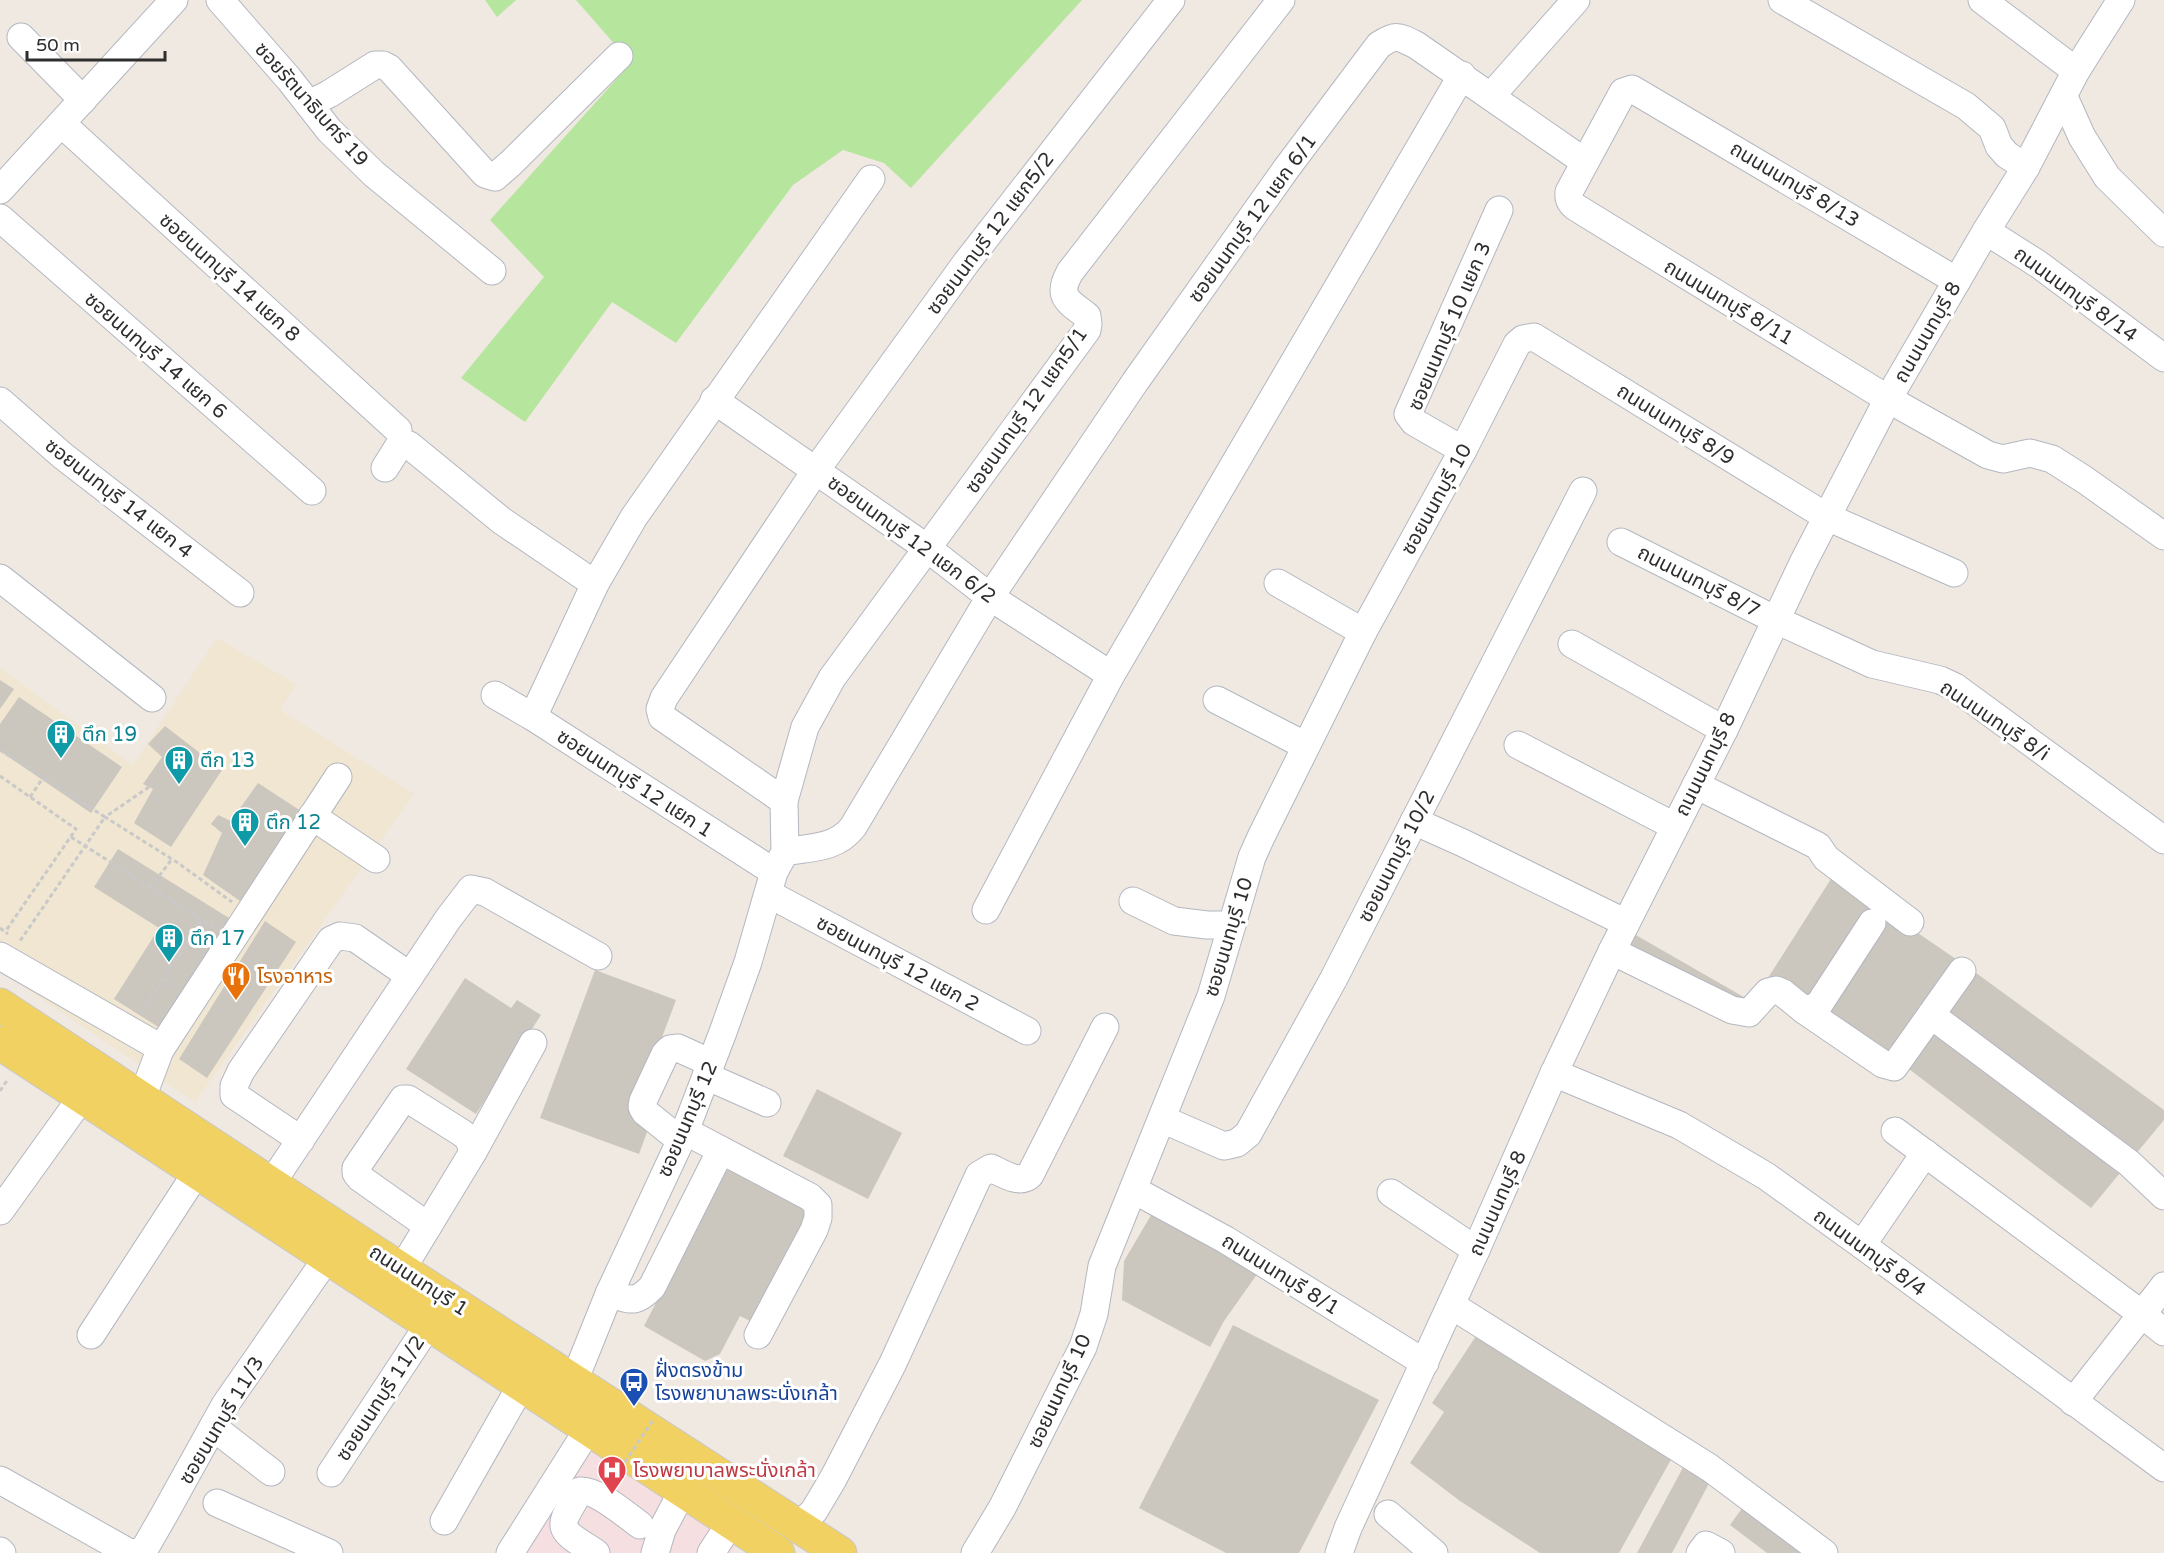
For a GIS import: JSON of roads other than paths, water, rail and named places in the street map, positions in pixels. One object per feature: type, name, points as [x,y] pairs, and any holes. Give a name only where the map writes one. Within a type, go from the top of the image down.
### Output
[{"type":"main road","name":"ถนนนนทบุรี 1","points":[[0,1005],[840,1553]]},
{"type":"main road","name":"ถนนนนทบุรี 1","points":[[0,1043],[778,1553]]},
{"type":"street","name":"ซอยรัตนาธิเบศร์ 19","points":[[220,0],[329,130],[374,174],[492,271]]},
{"type":"street","name":"ซอยนนทบุรี 12 แยก5/2","points":[[784,801],[662,717],[660,709],[664,698],[816,470],[1005,211],[1171,0]]},
{"type":"street","name":"ซอยนนทบุรี 12 แยก5/1","points":[[776,873],[784,801],[806,726],[832,678],[1086,330],[1087,316],[1067,301],[1063,293],[1064,284],[1070,272],[1281,0]]},
{"type":"street","points":[[1491,96],[1576,0]]},
{"type":"street","points":[[1782,0],[1966,106],[1992,128],[1999,146],[2007,155],[2026,167]]},
{"type":"street","points":[[1982,0],[2076,70]]},
{"type":"street","name":"ถนนนนทบุรี 8","points":[[1339,1553],[1348,1528],[1425,1363],[1554,1073],[1612,951],[1724,730],[1827,518],[1888,399],[2026,167],[2076,70],[2121,0]]},
{"type":"street","points":[[0,190],[84,100],[164,3]]},
{"type":"street","name":"ซอยนนทบุรี 12 แยก 6/1","points":[[990,597],[1135,382],[1286,169],[1379,45],[1390,38],[1399,36],[1416,45],[1585,162]]},
{"type":"street","points":[[21,37],[84,100]]},
{"type":"street","points":[[309,104],[375,65],[383,65],[389,68],[485,174],[495,177],[620,56]]},
{"type":"street","points":[[986,910],[1112,675],[1461,75]]},
{"type":"street","name":"ถนนนนทบุรี 8/13","points":[[1585,162],[1623,92],[1632,89],[1957,281]]},
{"type":"street","points":[[2064,97],[2082,137],[2107,177],[2164,233]]},
{"type":"street","name":"ซอยนนทบุรี 14 แยก 8","points":[[62,124],[398,430]]},
{"type":"street","name":"ถนนนนทบุรี 8/11","points":[[1585,162],[1569,192],[1568,198],[1571,204],[1888,399],[1988,455],[2002,459],[2030,453],[2052,459],[2164,536]]},
{"type":"street","points":[[533,717],[595,584],[634,517],[871,179]]},
{"type":"street","name":"ซอยนนทบุรี 10 แยก 3","points":[[1463,450],[1414,422],[1408,414],[1499,210]]},
{"type":"street","name":"ซอยนนทบุรี 14 แยก 6","points":[[0,218],[312,491]]},
{"type":"street","name":"ถนนนนทบุรี 8/14","points":[[1986,231],[2038,264],[2164,358]]},
{"type":"street","name":"ถนนนนทบุรี 8/9","points":[[1523,339],[1534,337],[1827,518],[1954,573]]},
{"type":"street","name":"ซอยนนทบุรี 10","points":[[975,1553],[1002,1508],[1083,1347],[1094,1314],[1102,1266],[1211,996],[1252,857],[1305,746],[1364,632],[1463,450],[1517,344],[1523,339]]},
{"type":"street","name":"ซอยนนทบุรี 12 แยก 6/2","points":[[714,400],[927,548],[990,597],[1112,675]]},
{"type":"street","name":"ซอยนนทบุรี 14 แยก 4","points":[[0,401],[63,456],[240,592]]},
{"type":"street","points":[[385,468],[400,444],[409,445],[502,521],[595,584]]},
{"type":"street","name":"ซอยนนทบุรี 10/2","points":[[1162,1119],[1224,1146],[1237,1143],[1246,1137],[1333,980],[1583,490]]},
{"type":"street","name":"ถนนนนทบุรี 8/7","points":[[1622,542],[1776,620]]},
{"type":"street","points":[[0,578],[152,698]]},
{"type":"street","points":[[1278,583],[1364,632]]},
{"type":"street","points":[[776,873],[845,837],[990,597]]},
{"type":"street","name":"ถนนนนทบุรี 8/i","points":[[1776,620],[1872,664],[1940,680],[1955,687],[2164,840]]},
{"type":"street","points":[[1572,644],[1724,730]]},
{"type":"street","name":"ซอยนนทบุรี 12 แยก 1","points":[[495,696],[533,717],[776,873]]},
{"type":"street","points":[[1217,700],[1305,746]]},
{"type":"street","points":[[1518,745],[1674,826]]},
{"type":"street","points":[[142,1098],[164,1044],[338,777]]},
{"type":"street","points":[[1696,785],[1818,846],[1826,858],[1910,922]]},
{"type":"street","points":[[312,816],[376,858]]},
{"type":"street","points":[[1414,821],[1626,923]]},
{"type":"street","name":"ซอยนนทบุรี 12 แยก 2","points":[[776,873],[1027,1031]]},
{"type":"street","name":"ซอยนนทบุรี 12","points":[[574,1381],[609,1294],[683,1136],[748,962],[776,873]]},
{"type":"street","points":[[272,1184],[448,919],[471,890],[485,892],[598,956]]},
{"type":"street","points":[[1133,901],[1174,921],[1233,925]]},
{"type":"street","points":[[1804,1010],[1818,1006],[1872,923]]},
{"type":"street","points":[[301,1140],[234,1095],[234,1086],[241,1071],[331,940],[340,936],[355,938],[410,976]]},
{"type":"street","points":[[8,943],[152,1042],[164,1044]]},
{"type":"street","points":[[1612,951],[1732,1010],[1749,1013],[1768,992],[1776,990],[1883,1064],[1894,1067],[1962,971]]},
{"type":"street","points":[[1930,1015],[2129,1163],[2164,1196]]},
{"type":"street","points":[[798,1526],[814,1511],[888,1374],[979,1175],[991,1168],[1019,1180],[1026,1179],[1030,1175],[1105,1027]]},
{"type":"street","points":[[402,1269],[473,1152],[533,1043]]},
{"type":"street","points":[[758,1335],[814,1230],[818,1218],[818,1206],[810,1197],[721,1150],[683,1136],[645,1112],[642,1107],[665,1054],[670,1049],[678,1048],[767,1103]]},
{"type":"street","name":"ถนนนนทบุรี 8/4","points":[[1554,1073],[1680,1125],[1766,1176],[2164,1468]]},
{"type":"street","points":[[0,1211],[82,1097]]},
{"type":"street","points":[[429,1226],[360,1178],[356,1173],[356,1168],[403,1099],[408,1099],[462,1133],[469,1139],[473,1152]]},
{"type":"street","points":[[1895,1131],[2164,1332]]},
{"type":"street","points":[[609,1294],[633,1300],[641,1298],[652,1287],[721,1150]]},
{"type":"street","points":[[1862,1245],[1925,1153]]},
{"type":"street","points":[[91,1335],[197,1172]]},
{"type":"street","name":"ถนนนนทบุรี 8/1","points":[[1134,1190],[1227,1240],[1425,1363]]},
{"type":"street","points":[[1390,1193],[1476,1250]]},
{"type":"street","name":"ซอยนนทบุรี 11/3","points":[[137,1553],[145,1548],[225,1405],[327,1258]]},
{"type":"street","points":[[2073,1402],[2164,1286]]},
{"type":"street","points":[[1451,1305],[1710,1468],[1824,1553]]},
{"type":"street","name":"ซอยนนทบุรี 11/2","points":[[332,1473],[429,1324]]},
{"type":"street","points":[[444,1521],[522,1384]]},
{"type":"street","points":[[213,1427],[271,1472]]},
{"type":"street","points":[[510,1553],[589,1428]]},
{"type":"street","points":[[0,1479],[128,1552],[137,1553]]},
{"type":"street","points":[[596,1553],[565,1533],[562,1524],[565,1514],[580,1491],[586,1490],[598,1496],[640,1525]]},
{"type":"street","points":[[655,1553],[662,1530],[682,1490]]},
{"type":"street","points":[[217,1503],[329,1553]]},
{"type":"street","points":[[1388,1514],[1434,1553]]},
{"type":"street","points":[[711,1553],[731,1522]]},
{"type":"street","points":[[1700,1553],[1706,1545],[1721,1553]]},
{"type":"place","name":"ตึก 19","points":[[61,760]]},
{"type":"place","name":"ตึก 13","points":[[179,786]]},
{"type":"place","name":"ตึก 12","points":[[245,848]]},
{"type":"place","name":"ตึก 17","points":[[169,964]]},
{"type":"place","name":"โรงอาหาร","points":[[236,1002]]},
{"type":"place","name":"ฝั่งตรงข้าม โรงพยาบาลพระนั่งเกล้า","points":[[634,1408]]},
{"type":"place","name":"โรงพยาบาลพระนั่งเกล้า","points":[[612,1496]]}]
